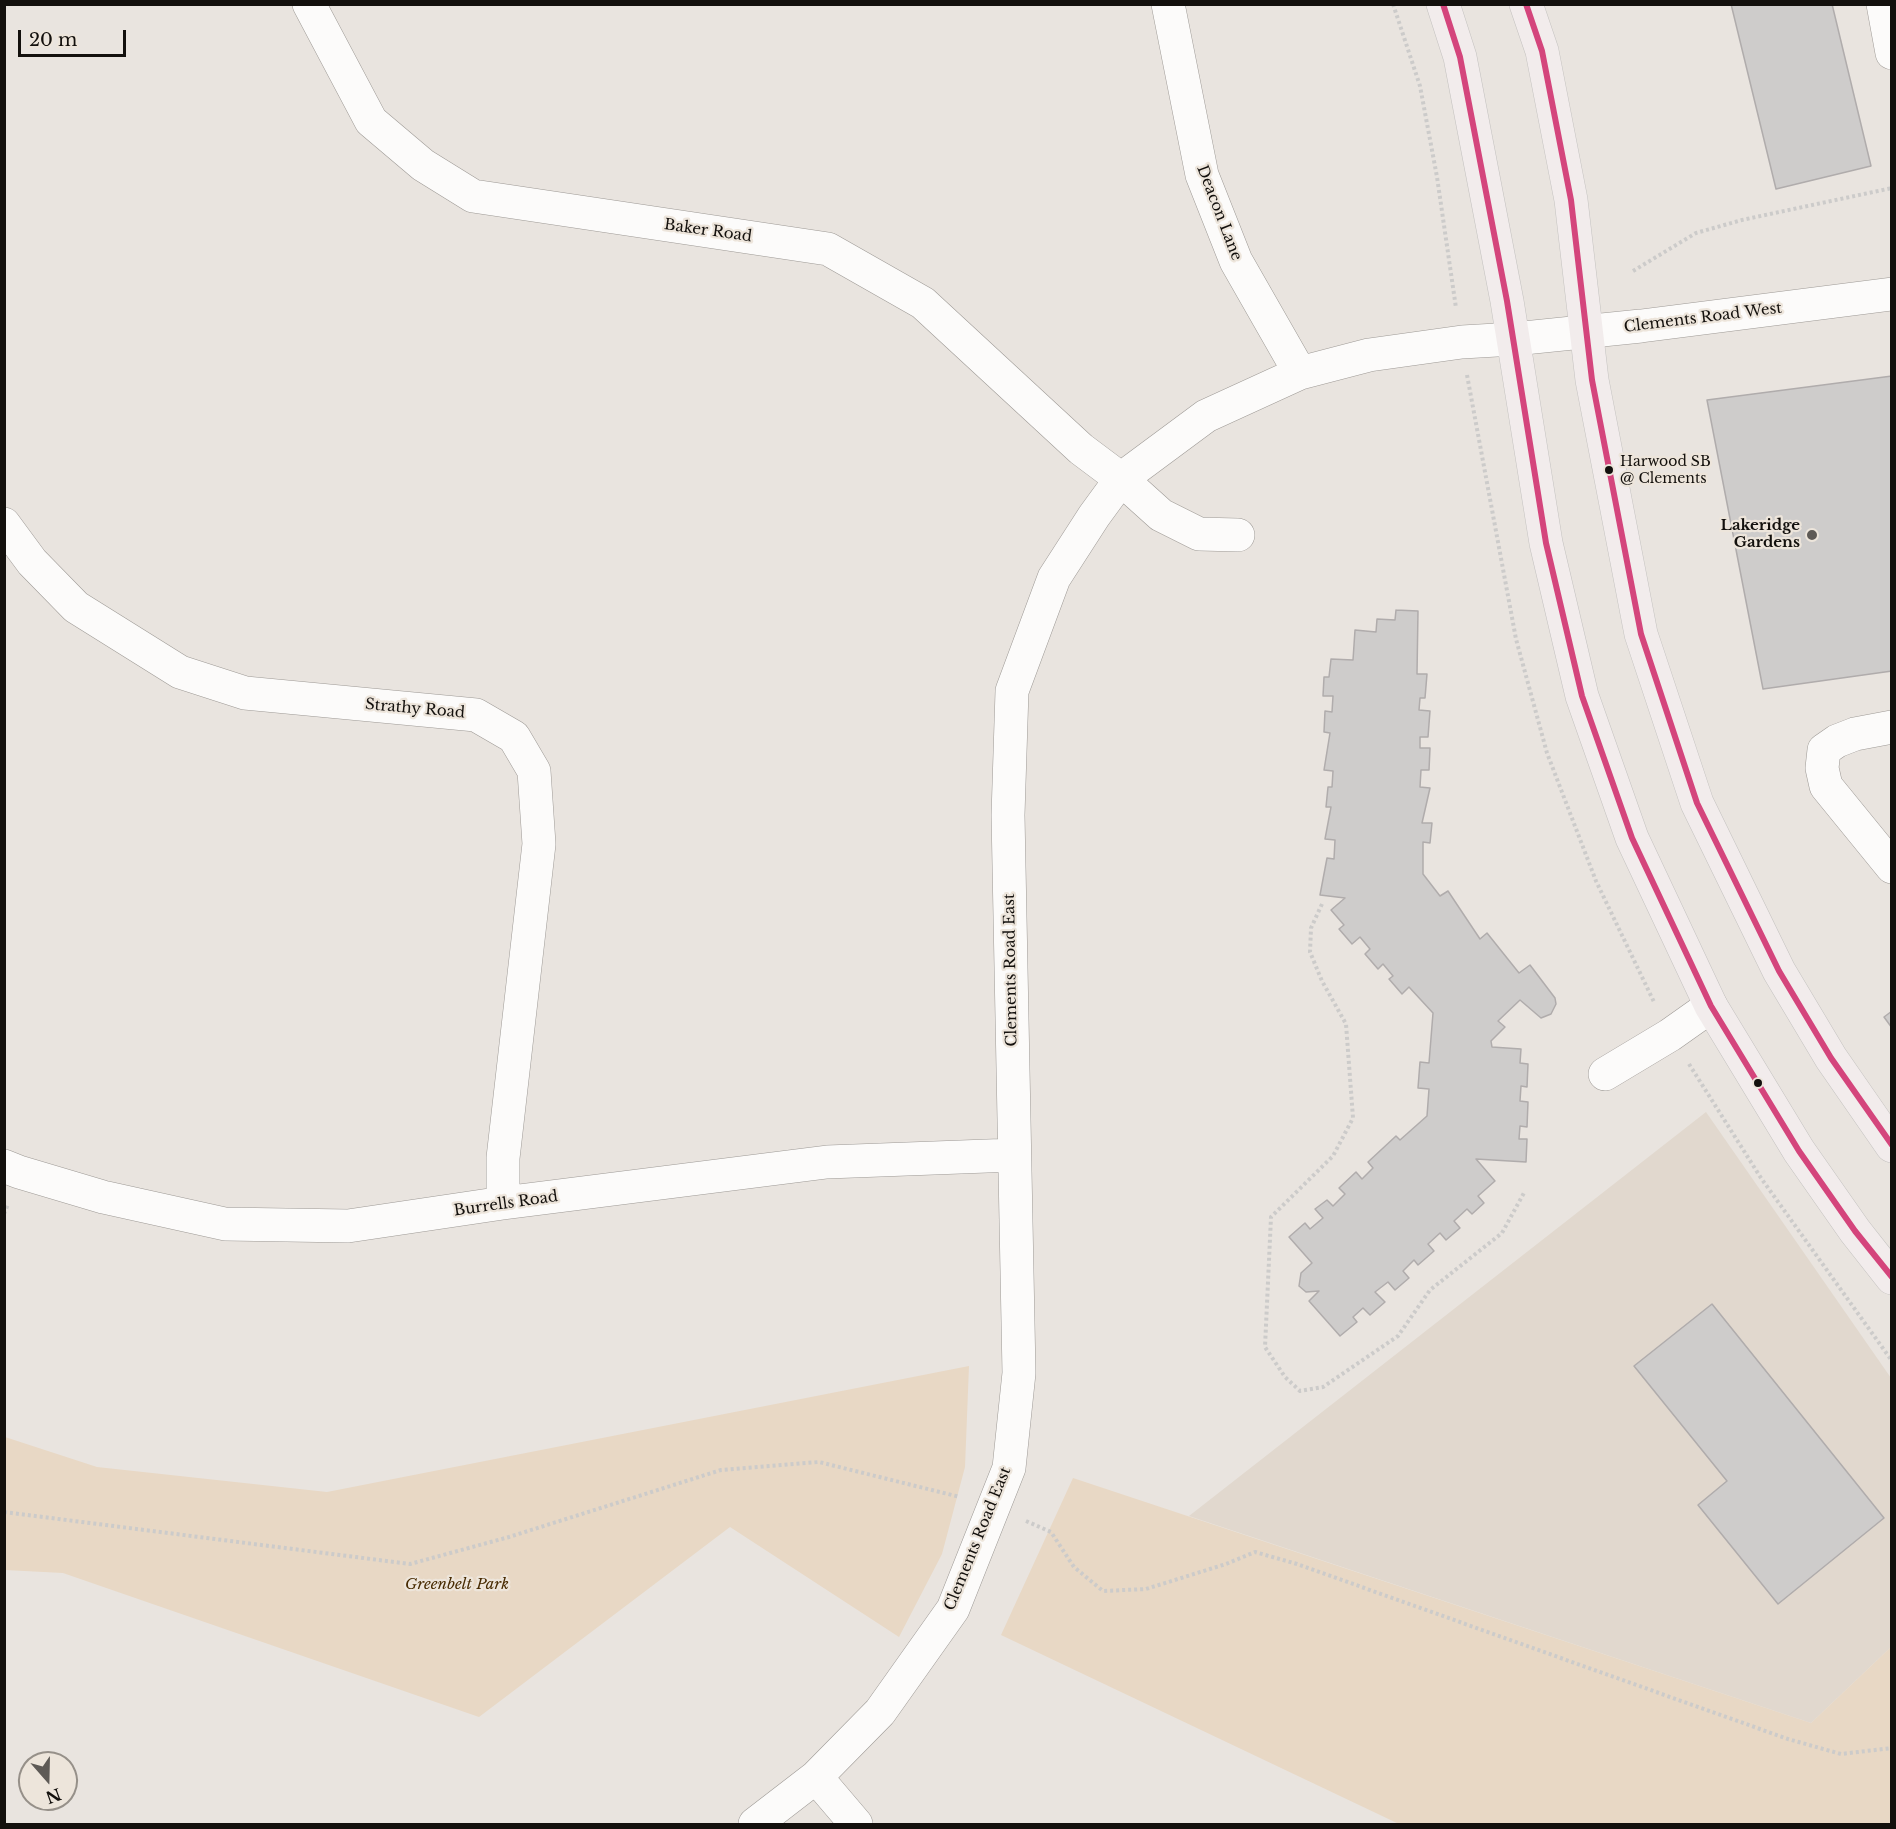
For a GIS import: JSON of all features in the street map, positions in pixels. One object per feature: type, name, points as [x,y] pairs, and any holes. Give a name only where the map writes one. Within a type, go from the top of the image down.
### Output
[{"type":"main road","points":[[1443,4],[1460,57],[1514,339],[1546,543],[1582,696],[1632,838],[1711,1006],[1799,1150],[1892,1278]]},
{"type":"main road","points":[[1526,4],[1542,51],[1571,200],[1592,380],[1641,634],[1696,802],[1779,971],[1831,1058],[1892,1146]]},
{"type":"street","name":"Baker Road","points":[[309,4],[371,121],[423,165],[473,196],[828,249],[923,303],[1081,449],[1121,479],[1161,515],[1199,534],[1238,535]]},
{"type":"street","name":"Deacon Lane","points":[[1168,4],[1202,175],[1236,261],[1299,373]]},
{"type":"street","points":[[1882,4],[1892,52]]},
{"type":"street","name":"Clements Road West","points":[[1514,339],[1641,326],[1892,294]]},
{"type":"street","name":"Clements Road East","points":[[755,1824],[816,1777],[880,1712],[953,1609],[1009,1468],[1019,1373],[1008,815],[1012,691],[1054,578],[1121,479],[1206,416],[1299,373],[1369,355],[1462,342],[1514,339]]},
{"type":"street","name":"Strathy Road","points":[[4,524],[32,561],[76,607],[180,672],[245,693],[476,715],[514,737],[534,771],[539,844],[503,1158],[503,1203]]},
{"type":"street","points":[[1892,727],[1855,734],[1837,741],[1824,750],[1822,768],[1826,786],[1892,867]]},
{"type":"street","points":[[1605,1074],[1670,1035],[1711,1006]]},
{"type":"street","name":"Burrells Road","points":[[4,1166],[103,1197],[225,1224],[348,1226],[503,1203],[827,1162],[1014,1155]]},
{"type":"street","points":[[816,1777],[856,1824]]},
{"type":"path","points":[[1393,4],[1420,86],[1437,177],[1455,303]]},
{"type":"path","points":[[1633,272],[1696,233],[1742,220],[1892,188]]},
{"type":"path","points":[[1322,904],[1311,928],[1310,952],[1322,981],[1346,1024],[1353,1118],[1333,1156],[1271,1217],[1265,1347],[1285,1377],[1300,1391],[1323,1387],[1398,1336],[1430,1290],[1502,1233],[1525,1191]]},
{"type":"path","points":[[4,1512],[410,1564],[509,1537],[721,1470],[819,1462],[994,1507],[1051,1532],[1074,1567],[1104,1590],[1146,1589],[1226,1564],[1255,1552],[1308,1568],[1788,1739],[1841,1754],[1892,1748]]},
{"type":"shaded area","points":[[1706,1112],[1891,1378],[1891,1647],[1811,1723],[1189,1516]]},
{"type":"green space","name":"Greenbelt Park","points":[[969,1366],[965,1467],[942,1554],[899,1637],[730,1527],[479,1717],[63,1573],[5,1570],[5,1437],[97,1467],[327,1492]]},
{"type":"green space","points":[[1073,1478],[1811,1723],[1891,1647],[1891,1824],[1399,1824],[1001,1635]]},
{"type":"building","points":[[1731,4],[1832,4],[1871,166],[1776,189]]},
{"type":"building","name":"Lakeridge Gardens","points":[[1892,376],[1892,671],[1763,689],[1707,400]]},
{"type":"building","points":[[1396,610],[1418,611],[1417,674],[1427,674],[1425,698],[1420,698],[1419,710],[1430,711],[1428,737],[1420,737],[1420,748],[1430,748],[1429,770],[1421,770],[1420,787],[1430,788],[1422,823],[1432,823],[1430,843],[1423,842],[1423,874],[1440,896],[1448,891],[1480,939],[1487,933],[1519,973],[1530,965],[1555,998],[1556,1004],[1551,1014],[1541,1018],[1520,1000],[1498,1021],[1505,1027],[1491,1041],[1492,1047],[1521,1049],[1520,1063],[1528,1064],[1527,1087],[1521,1086],[1520,1101],[1528,1102],[1527,1127],[1520,1126],[1519,1139],[1527,1139],[1526,1162],[1476,1159],[1495,1181],[1478,1196],[1484,1203],[1472,1214],[1467,1209],[1454,1221],[1460,1228],[1446,1240],[1440,1233],[1428,1244],[1434,1251],[1418,1265],[1414,1260],[1403,1271],[1409,1278],[1395,1290],[1388,1282],[1375,1292],[1385,1302],[1370,1315],[1363,1308],[1353,1317],[1357,1322],[1340,1336],[1309,1301],[1319,1291],[1306,1292],[1299,1286],[1301,1273],[1312,1263],[1289,1237],[1305,1223],[1310,1229],[1323,1218],[1315,1209],[1327,1200],[1333,1206],[1345,1194],[1339,1188],[1356,1172],[1362,1179],[1373,1168],[1368,1162],[1396,1136],[1400,1140],[1427,1116],[1429,1089],[1418,1088],[1420,1062],[1429,1063],[1433,1013],[1409,987],[1402,994],[1389,979],[1393,976],[1383,964],[1378,969],[1365,954],[1370,949],[1360,937],[1352,944],[1339,929],[1344,925],[1331,910],[1345,898],[1320,895],[1327,858],[1334,859],[1335,840],[1325,839],[1331,807],[1326,807],[1328,787],[1332,787],[1333,771],[1324,770],[1330,733],[1324,732],[1325,711],[1332,712],[1333,696],[1323,696],[1324,677],[1329,677],[1331,659],[1353,660],[1355,630],[1376,632],[1377,619],[1395,620]]},
{"type":"building","points":[[1892,1011],[1892,1028],[1884,1017]]},
{"type":"building","points":[[1712,1304],[1884,1518],[1778,1604],[1698,1505],[1727,1481],[1634,1366]]},
{"type":"transit line","points":[[1443,4],[1460,57],[1507,301],[1546,543],[1582,696],[1632,838],[1711,1006],[1799,1151],[1855,1231],[1892,1277]]},
{"type":"transit line","points":[[1526,4],[1542,51],[1571,200],[1592,380],[1641,634],[1697,803],[1779,971],[1831,1058],[1892,1145]]},
{"type":"place","name":"Harwood SB @ Clements","points":[[1609,470]]},
{"type":"place","name":"Lakeridge Gardens","points":[[1812,535]]}]
